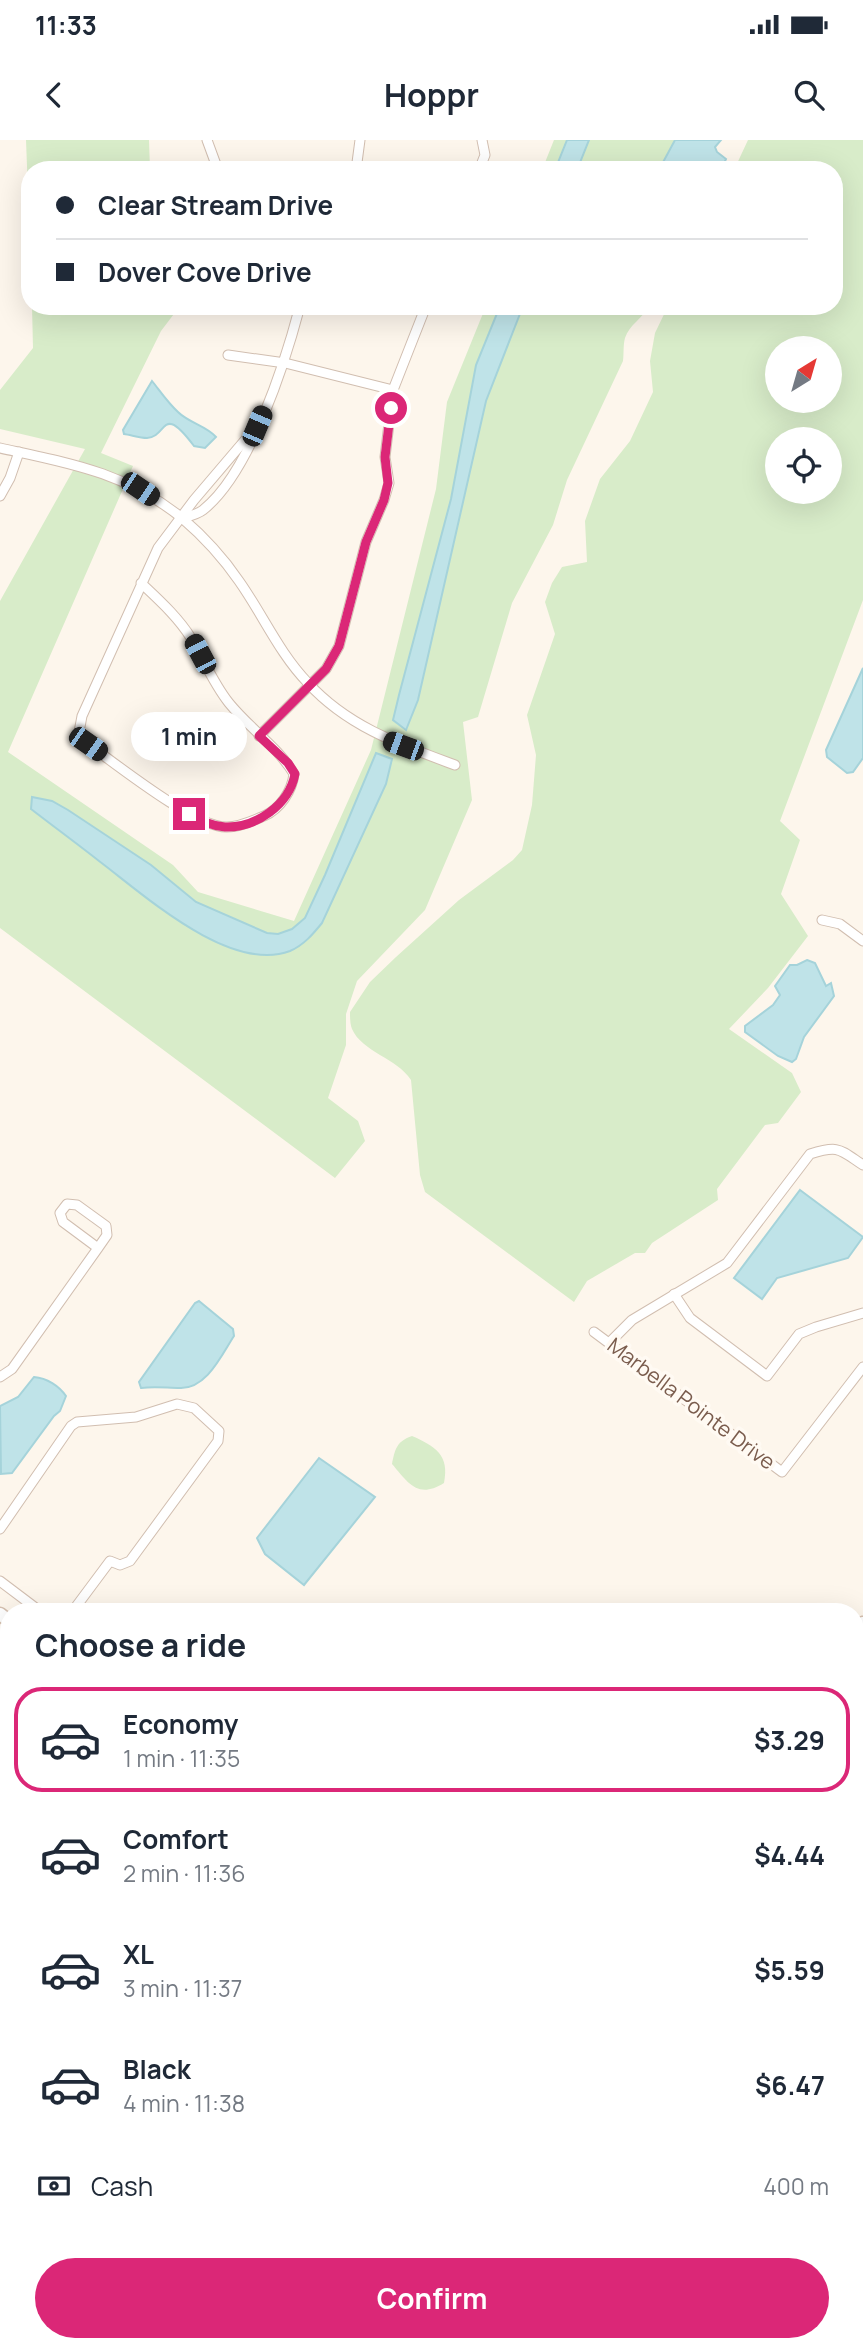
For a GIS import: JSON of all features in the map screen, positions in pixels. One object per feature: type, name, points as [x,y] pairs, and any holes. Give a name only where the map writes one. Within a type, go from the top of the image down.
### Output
[{"type":"street","points":[[207,140],[215,161]]},
{"type":"street","points":[[357,161],[360,140]]},
{"type":"street","points":[[482,140],[485,155],[483,161]]},
{"type":"street","points":[[182,519],[202,512],[241,463],[285,363],[298,315]]},
{"type":"street","points":[[259,736],[326,669],[339,646],[366,542],[384,500],[388,483],[385,457],[393,390],[422,315]]},
{"type":"street","points":[[228,355],[285,363],[393,390]]},
{"type":"street","points":[[141,583],[166,606],[190,636],[220,692],[240,717],[288,763],[295,774],[288,795],[269,814],[227,827],[208,824],[189,814],[88,744],[79,732],[82,716],[141,583],[158,548],[194,500],[257,426]]},
{"type":"street","points":[[0,448],[96,470],[140,489],[182,519],[239,580],[276,641],[309,685],[344,716],[384,738],[455,765]]},
{"type":"street","points":[[0,496],[19,452]]},
{"type":"street","points":[[822,920],[840,924],[863,941]]},
{"type":"street","points":[[610,1342],[632,1320],[727,1263],[810,1154],[839,1149],[863,1165]]},
{"type":"street","points":[[0,1377],[12,1368],[99,1248],[107,1236],[106,1226],[77,1205],[67,1204],[60,1213],[63,1222],[99,1248]]},
{"type":"street","points":[[674,1294],[690,1318],[767,1376],[799,1334],[816,1326],[863,1313]]},
{"type":"street","name":"Marbella Pointe Drive","points":[[594,1332],[782,1472],[863,1367]]},
{"type":"street","points":[[0,1529],[77,1422],[121,1419],[177,1404],[194,1408],[219,1430],[218,1441],[130,1561],[120,1564],[110,1561],[79,1603]]},
{"type":"street","points":[[0,1581],[29,1603]]},
{"type":"green space","points":[[26,140],[149,140],[150,161],[27,161]]},
{"type":"green space","points":[[554,140],[721,140],[715,147],[716,152],[726,159],[725,161],[546,161]]},
{"type":"green space","points":[[748,140],[863,140],[863,600],[780,821],[800,840],[781,894],[808,936],[768,988],[729,1029],[792,1073],[801,1092],[778,1123],[765,1125],[717,1189],[718,1200],[652,1243],[645,1253],[635,1253],[587,1281],[574,1302],[425,1192],[420,1175],[411,1080],[397,1066],[363,1044],[351,1027],[350,1012],[370,982],[396,957],[459,900],[513,860],[522,850],[532,805],[536,755],[527,715],[555,634],[545,602],[562,567],[587,562],[585,521],[600,479],[630,441],[653,392],[650,361],[655,333],[664,315],[843,315],[843,161],[738,161]]},
{"type":"green space","points":[[32,315],[173,315],[161,331],[101,453],[133,466],[8,752],[173,865],[198,892],[294,921],[371,750],[436,489],[447,402],[482,315],[642,315],[627,333],[623,361],[567,480],[553,525],[512,603],[478,717],[463,722],[472,800],[425,910],[357,981],[346,1014],[346,1045],[328,1098],[358,1121],[365,1141],[335,1178],[0,928],[0,601],[85,449],[0,429],[0,390],[33,348]]},
{"type":"green space","points":[[412,1436],[434,1448],[443,1458],[444,1483],[435,1488],[427,1490],[415,1487],[392,1464],[398,1446]]},
{"type":"water","points":[[567,140],[589,140],[581,161],[559,161]]},
{"type":"water","points":[[675,140],[721,140],[715,147],[726,159],[725,161],[664,161]]},
{"type":"water","points":[[496,315],[519,315],[486,401],[418,700],[406,730],[393,720],[451,499],[476,365]]},
{"type":"water","points":[[152,381],[178,412],[216,437],[205,448],[194,446],[176,426],[170,424],[147,438],[124,434],[123,430]]},
{"type":"water","points":[[863,668],[863,758],[853,772],[847,773],[827,757],[826,750]]},
{"type":"water","points":[[376,753],[392,759],[386,784],[322,923],[295,949],[266,955],[241,951],[188,927],[31,809],[32,797],[52,801],[151,865],[196,902],[267,933],[278,934],[292,929],[305,918]]},
{"type":"water","points":[[807,960],[815,963],[826,986],[831,983],[834,996],[804,1037],[796,1059],[792,1062],[778,1056],[745,1032],[745,1026],[773,1005],[780,995],[775,986],[790,965]]},
{"type":"water","points":[[800,1190],[863,1237],[848,1258],[777,1278],[762,1299],[734,1278]]},
{"type":"water","points":[[199,1301],[233,1329],[234,1336],[219,1361],[206,1377],[190,1387],[141,1388],[139,1382]]},
{"type":"water","points":[[34,1377],[52,1383],[66,1396],[60,1411],[12,1473],[1,1474],[0,1406],[18,1397]]},
{"type":"water","points":[[319,1458],[375,1497],[304,1585],[265,1554],[257,1538]]},
{"type":"route","points":[[189,814],[208,824],[227,827],[269,814],[288,795],[295,774],[288,763],[259,736],[326,669],[339,646],[366,542],[384,500],[388,483],[385,457],[391,408]]}]
